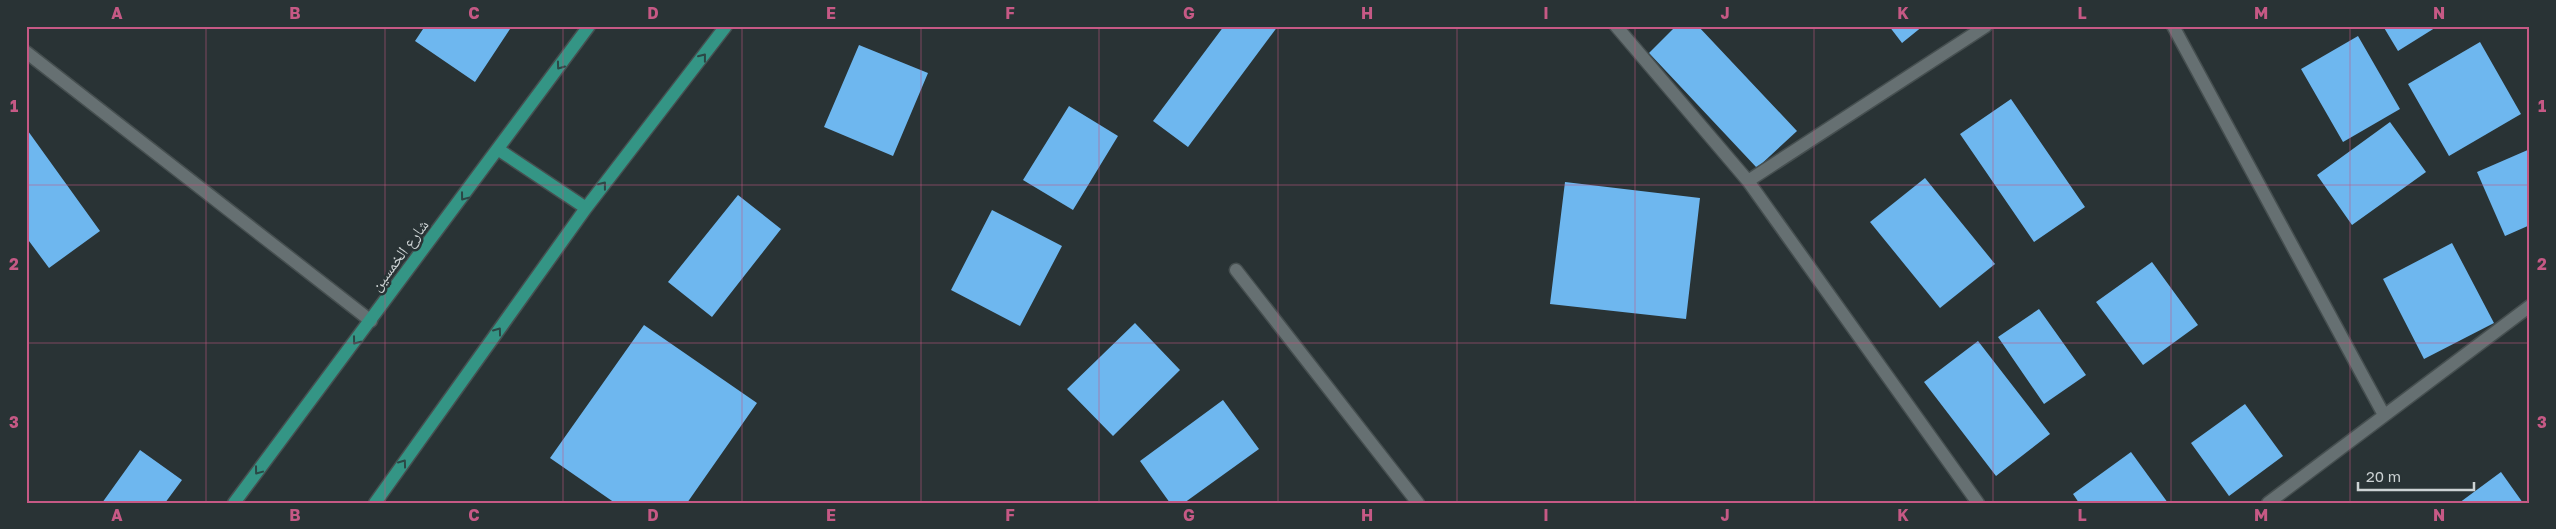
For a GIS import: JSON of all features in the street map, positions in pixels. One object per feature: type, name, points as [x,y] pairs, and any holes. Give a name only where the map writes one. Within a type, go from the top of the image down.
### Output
[{"type":"main road","name":"شارع الخمسين","points":[[234,503],[499,150],[589,26]]},
{"type":"main road","points":[[375,503],[586,208],[726,26]]},
{"type":"main road","points":[[499,150],[586,208]]},
{"type":"street","points":[[1616,26],[1748,181],[1978,503]]},
{"type":"street","points":[[1748,181],[1986,26]]},
{"type":"street","points":[[2173,26],[2384,415]]},
{"type":"street","points":[[26,52],[370,321]]},
{"type":"street","points":[[1236,270],[1418,503]]},
{"type":"street","points":[[2268,503],[2530,306]]},
{"type":"building","points":[[425,26],[512,26],[475,82],[415,41]]},
{"type":"building","points":[[1224,26],[1278,26],[1188,147],[1153,121]]},
{"type":"building","points":[[1676,26],[1698,26],[1797,131],[1757,168],[1649,53]]},
{"type":"building","points":[[1889,26],[1923,26],[1902,43]]},
{"type":"building","points":[[2383,26],[2438,26],[2398,51]]},
{"type":"building","points":[[2358,36],[2400,109],[2343,142],[2301,69]]},
{"type":"building","points":[[2480,42],[2521,114],[2449,156],[2408,84]]},
{"type":"building","points":[[859,45],[928,73],[893,156],[824,127]]},
{"type":"building","points":[[2011,99],[2085,207],[2034,242],[1960,134]]},
{"type":"building","points":[[1069,106],[1118,136],[1073,210],[1023,180]]},
{"type":"building","points":[[2390,122],[2426,172],[2352,225],[2317,175]]},
{"type":"building","points":[[28,131],[100,231],[49,268],[26,237]]},
{"type":"building","points":[[2530,149],[2530,225],[2505,236],[2477,172]]},
{"type":"building","points":[[1925,178],[1995,264],[1940,308],[1870,222]]},
{"type":"building","points":[[1565,182],[1700,198],[1686,319],[1550,304]]},
{"type":"building","points":[[738,195],[781,229],[712,317],[668,282]]},
{"type":"building","points":[[992,210],[1062,246],[1020,326],[951,290]]},
{"type":"building","points":[[2452,243],[2494,323],[2424,359],[2383,279]]},
{"type":"building","points":[[2152,262],[2198,325],[2143,365],[2096,302]]},
{"type":"building","points":[[2039,309],[2086,375],[2044,404],[1998,337]]},
{"type":"building","points":[[1135,323],[1180,370],[1113,436],[1067,389]]},
{"type":"building","points":[[644,325],[757,403],[687,503],[615,503],[550,458]]},
{"type":"building","points":[[1978,341],[2050,434],[1996,476],[1924,382]]},
{"type":"building","points":[[1223,400],[1259,449],[1184,503],[1170,503],[1140,461]]},
{"type":"building","points":[[2245,404],[2283,456],[2229,496],[2191,443]]},
{"type":"building","points":[[140,450],[182,480],[165,503],[102,503]]},
{"type":"building","points":[[2131,452],[2168,503],[2079,503],[2073,494]]},
{"type":"building","points":[[2501,472],[2523,503],[2459,503]]}]
